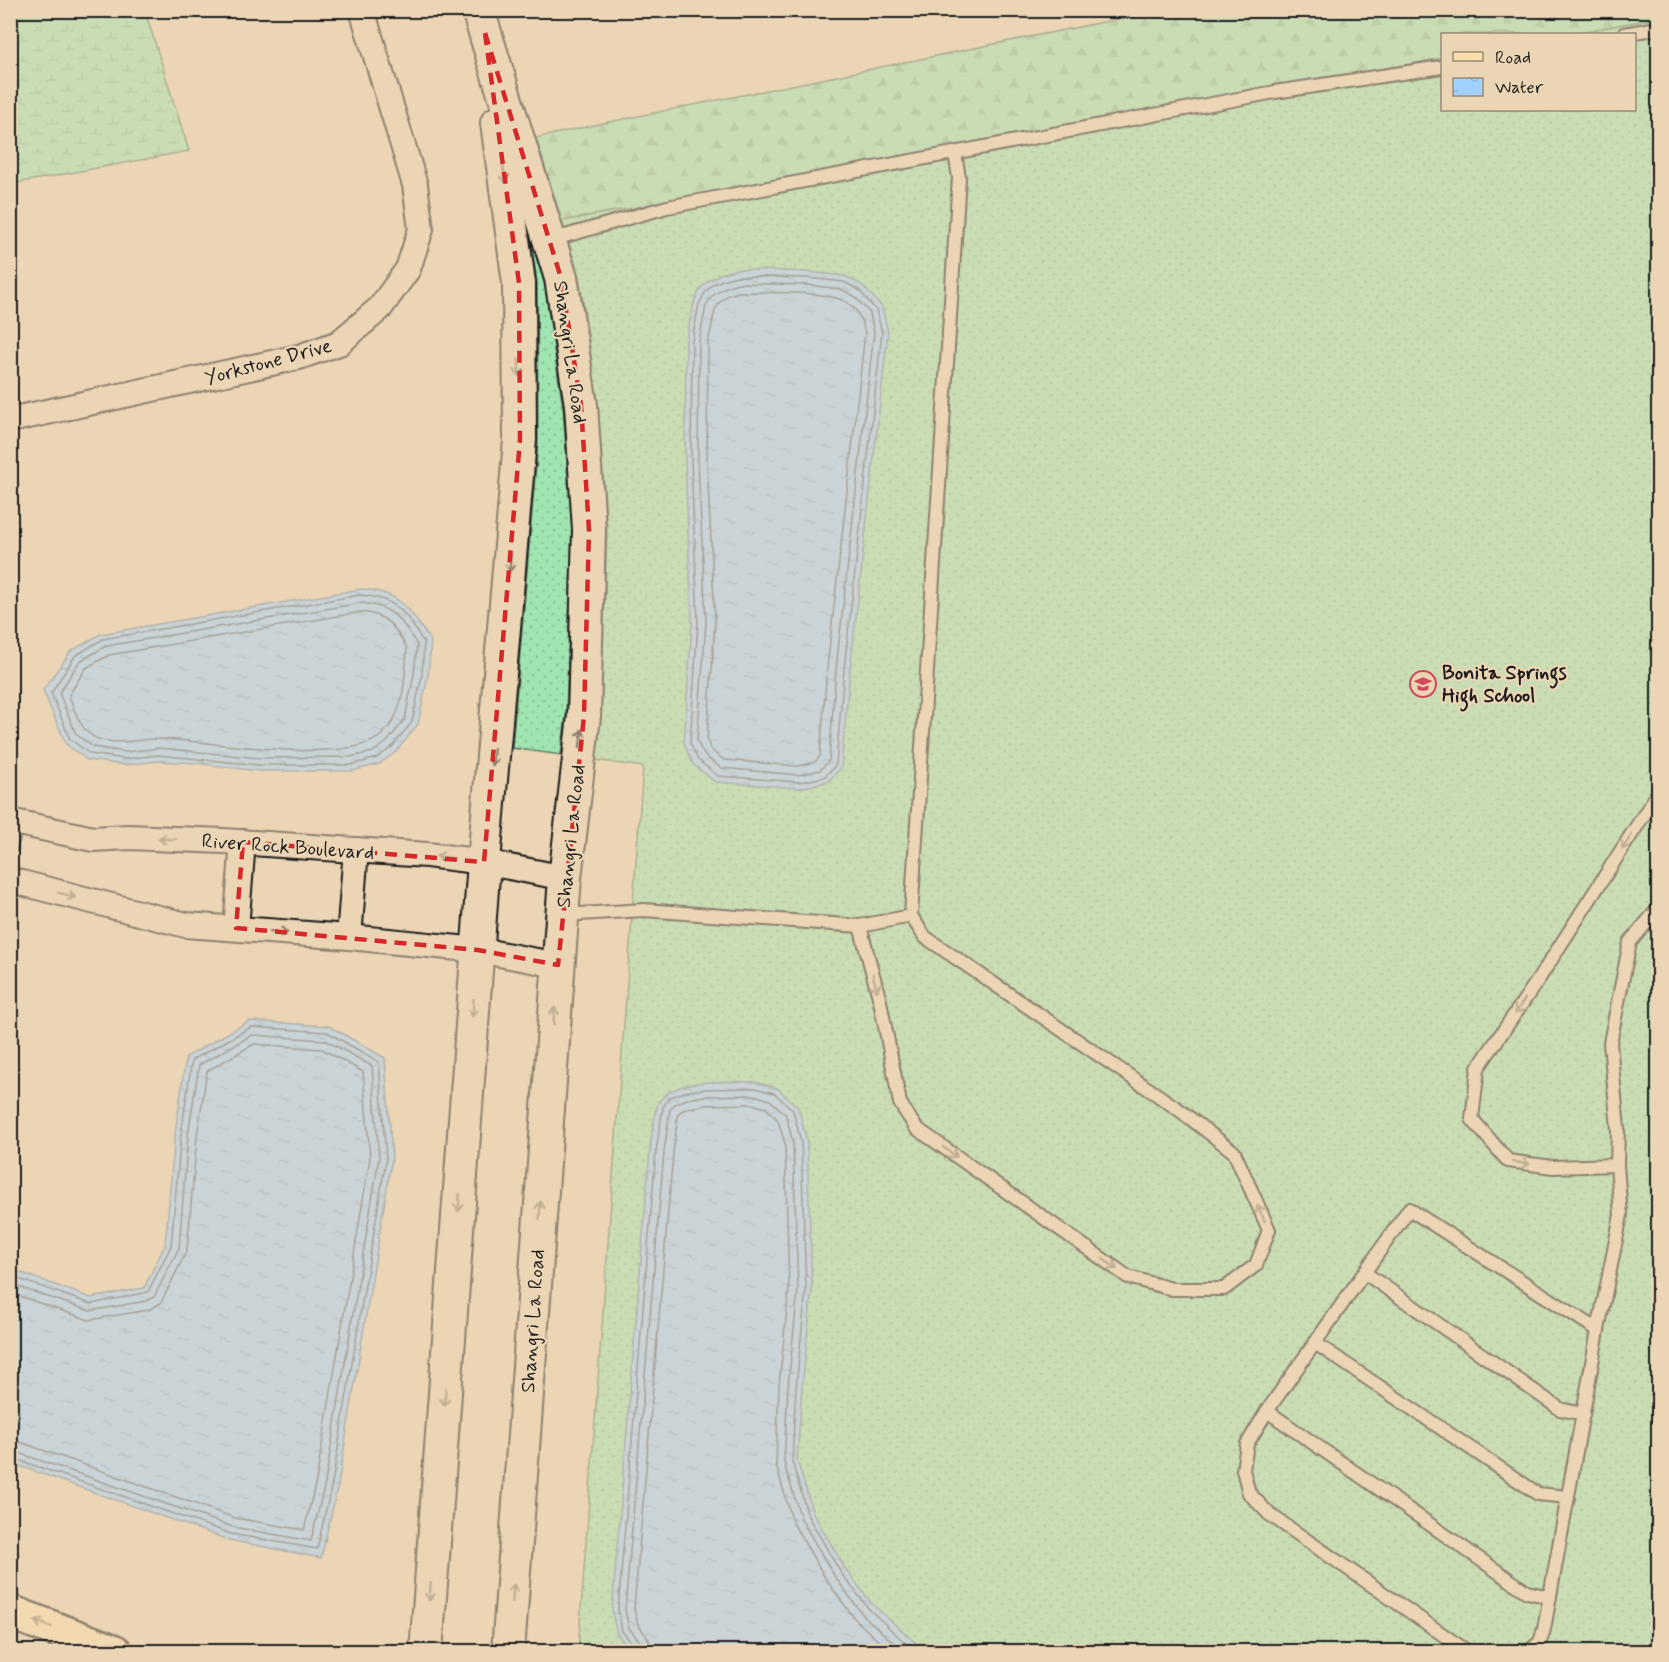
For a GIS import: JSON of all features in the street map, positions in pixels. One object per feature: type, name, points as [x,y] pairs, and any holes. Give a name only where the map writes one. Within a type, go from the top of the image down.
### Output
[{"type":"main road","points":[[10,1612],[115,1652]]},
{"type":"street","name":"Yorkstone Drive","points":[[10,420],[299,357],[339,343],[380,308],[408,269],[421,229],[416,185],[362,10]]},
{"type":"street","name":"Shangri La Road","points":[[481,22],[561,278],[581,405],[589,530],[584,716],[565,878],[508,1652]]},
{"type":"street","name":"Shangri La Road","points":[[426,1652],[477,950],[520,440],[519,283],[481,22]]},
{"type":"street","name":"River Rock Boulevard","points":[[14,822],[93,839],[128,837],[243,842],[427,855],[484,862],[565,878]]},
{"type":"street","points":[[236,928],[243,842]]},
{"type":"street","points":[[349,937],[356,850]]},
{"type":"street","points":[[10,879],[186,925],[349,937],[477,950],[558,965]]},
{"type":"lane","points":[[1630,33],[1659,28]]},
{"type":"lane","points":[[549,240],[667,207],[1275,93],[1441,67]]},
{"type":"lane","points":[[860,926],[880,1001],[900,1103],[916,1128],[1128,1277],[1172,1289],[1224,1289],[1256,1265],[1269,1230],[1234,1152],[1178,1109],[925,937],[910,916],[959,178],[955,153]]},
{"type":"lane","points":[[1617,1165],[1553,1167],[1508,1161],[1472,1119],[1473,1109],[1478,1068],[1659,793]]},
{"type":"lane","points":[[10,848],[14,822]]},
{"type":"lane","points":[[1528,1652],[1540,1642],[1550,1597],[1598,1330],[1622,1215],[1617,1165],[1618,1129],[1610,1043],[1630,942],[1659,909]]},
{"type":"lane","points":[[562,915],[644,910],[860,926],[910,916]]},
{"type":"lane","points":[[1468,1652],[1269,1514],[1249,1493],[1244,1470],[1247,1444],[1267,1411],[1409,1209],[1598,1330]]},
{"type":"lane","points":[[1365,1272],[1560,1409],[1583,1414]]},
{"type":"lane","points":[[1315,1343],[1538,1494],[1568,1497]]},
{"type":"lane","points":[[1267,1411],[1527,1592],[1550,1597]]},
{"type":"highlighted area","points":[[485,33],[561,278],[581,405],[589,530],[584,716],[558,965],[478,950],[236,928],[243,842],[484,862],[520,440],[519,283]]},
{"type":"green space","points":[[11,10],[145,11],[189,151],[11,184]]},
{"type":"green space","points":[[1158,11],[1658,11],[1658,18],[1574,33],[1441,33],[1441,58],[562,221],[536,138]]},
{"type":"green space","points":[[1658,18],[1658,1651],[578,1651],[643,767],[596,760],[601,718],[607,530],[598,404],[579,275],[562,221],[1441,58],[1441,111],[1636,111],[1636,33],[1574,33]]},
{"type":"green space","points":[[531,241],[544,282],[563,408],[572,531],[566,716],[561,755],[512,748],[538,441],[537,282]]},
{"type":"water","points":[[737,269],[845,276],[862,285],[882,307],[888,332],[841,768],[827,782],[800,788],[715,782],[693,764],[684,744],[692,622],[685,462],[686,340],[694,302],[700,289],[720,274]]},
{"type":"water","points":[[361,589],[387,594],[403,604],[431,641],[428,676],[418,724],[396,752],[379,764],[352,771],[259,771],[196,763],[158,761],[125,765],[87,760],[66,744],[43,690],[71,651],[101,634]]},
{"type":"water","points":[[249,1021],[329,1026],[385,1058],[392,1158],[338,1485],[321,1558],[229,1540],[11,1463],[11,1269],[91,1298],[144,1288],[165,1245],[175,1134],[186,1057]]},
{"type":"water","points":[[702,1082],[755,1082],[777,1088],[798,1107],[807,1141],[812,1290],[797,1460],[813,1513],[846,1570],[873,1605],[925,1651],[631,1651],[617,1634],[612,1611],[650,1150],[655,1114],[658,1104],[665,1095],[688,1085]]},
{"type":"place","name":"Bonita Springs High School","points":[[1423,684]]}]
